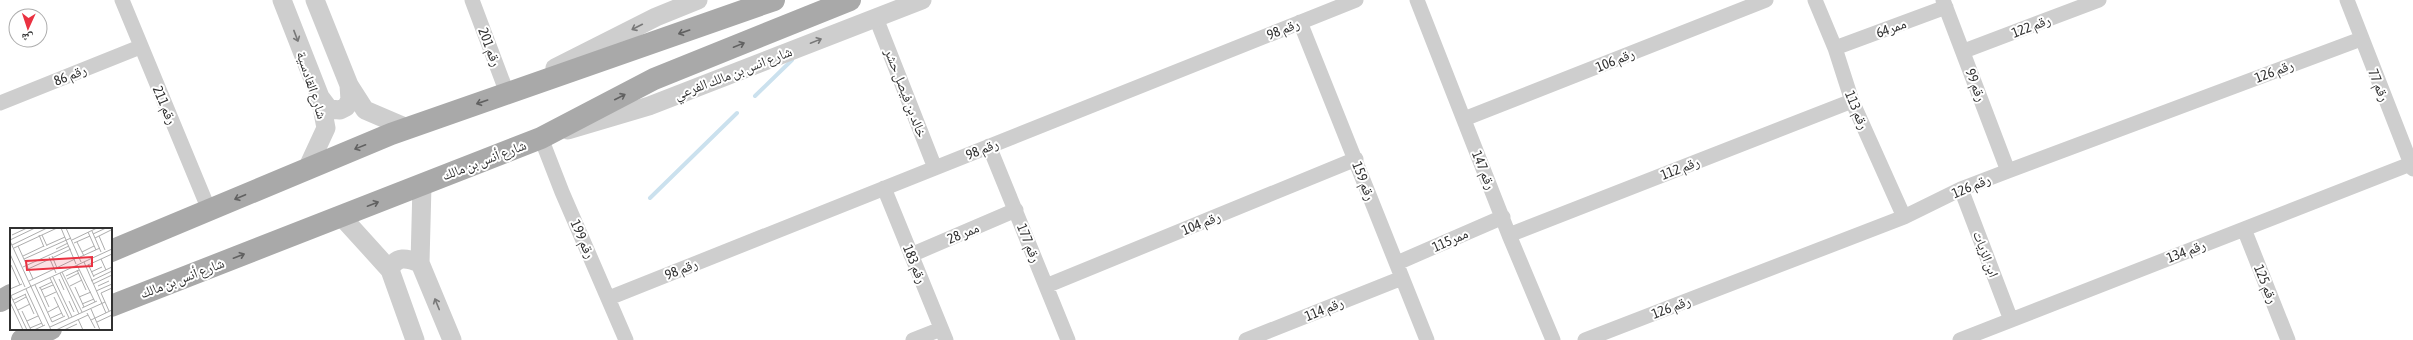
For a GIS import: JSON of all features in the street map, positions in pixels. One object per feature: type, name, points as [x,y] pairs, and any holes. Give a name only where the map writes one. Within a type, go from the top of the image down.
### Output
[{"type":"main road","points":[[112,251],[407,128],[774,0]]},
{"type":"main road","name":"شارع أنس بن مالك","points":[[112,306],[541,138],[654,79],[850,0]]},
{"type":"main road","points":[[0,300],[10,296]]},
{"type":"main road","points":[[22,340],[48,330]]},
{"type":"street","name":"رقم 211","points":[[122,0],[140,47],[209,210]]},
{"type":"street","name":"شارع القادسية","points":[[282,0],[320,97],[326,128],[307,169]]},
{"type":"street","points":[[315,0],[349,85],[365,110],[388,122],[407,128]]},
{"type":"street","name":"رقم 201","points":[[472,0],[507,93]]},
{"type":"street","points":[[507,93],[656,17],[698,0]]},
{"type":"street","name":"شارع انس بن مالك الفرعي","points":[[541,138],[649,106],[922,0]]},
{"type":"street","name":"رقم 98","points":[[609,298],[1356,0]]},
{"type":"street","name":"رقم 147","points":[[1417,0],[1503,217],[1508,235],[1553,340]]},
{"type":"street","name":"رقم 106","points":[[1464,119],[1766,0]]},
{"type":"street","name":"رقم 113","points":[[1815,0],[1835,48],[1852,101],[1904,217]]},
{"type":"street","name":"رقم 122","points":[[1964,51],[2098,0]]},
{"type":"street","name":"رقم 77","points":[[2347,0],[2412,166]]},
{"type":"street","name":"ممر64","points":[[1835,48],[1944,4]]},
{"type":"street","name":"رقم 99","points":[[1944,4],[1964,51],[2008,170]]},
{"type":"street","name":"خالد بن فيصل حشر","points":[[876,18],[935,168]]},
{"type":"street","name":"رقم 159","points":[[1300,22],[1427,340]]},
{"type":"street","name":"رقم 126","points":[[1585,340],[1904,217],[1961,189],[2008,170],[2361,39]]},
{"type":"street","name":"رقم 86","points":[[0,103],[140,47]]},
{"type":"street","points":[[320,97],[329,109],[340,110],[346,108],[350,100],[349,85]]},
{"type":"street","name":"رقم 112","points":[[1508,235],[1852,101]]},
{"type":"street","name":"رقم 199","points":[[541,138],[562,192],[626,340]]},
{"type":"street","name":"رقم 177","points":[[989,146],[1068,340]]},
{"type":"street","name":"رقم 104","points":[[1046,286],[1356,159]]},
{"type":"street","name":"رقم 134","points":[[1960,340],[2244,229],[2412,166]]},
{"type":"street","points":[[422,185],[420,263],[452,340]]},
{"type":"street","name":"رقم 183","points":[[884,188],[944,334]]},
{"type":"street","name":"ابن الزيات","points":[[1961,189],[2011,320]]},
{"type":"street","name":"ممر 28","points":[[911,255],[1016,210]]},
{"type":"street","points":[[340,216],[390,270],[415,340]]},
{"type":"street","name":"ممر115","points":[[1397,264],[1503,217]]},
{"type":"street","name":"رقم 125","points":[[2244,229],[2283,339]]},
{"type":"street","points":[[390,270],[393,263],[400,259],[409,258],[420,263]]},
{"type":"street","name":"رقم 114","points":[[1246,340],[1402,278]]},
{"type":"street","points":[[913,340],[944,334]]},
{"type":"waterway","points":[[755,96],[792,60]]},
{"type":"waterway","points":[[650,198],[737,113]]}]
